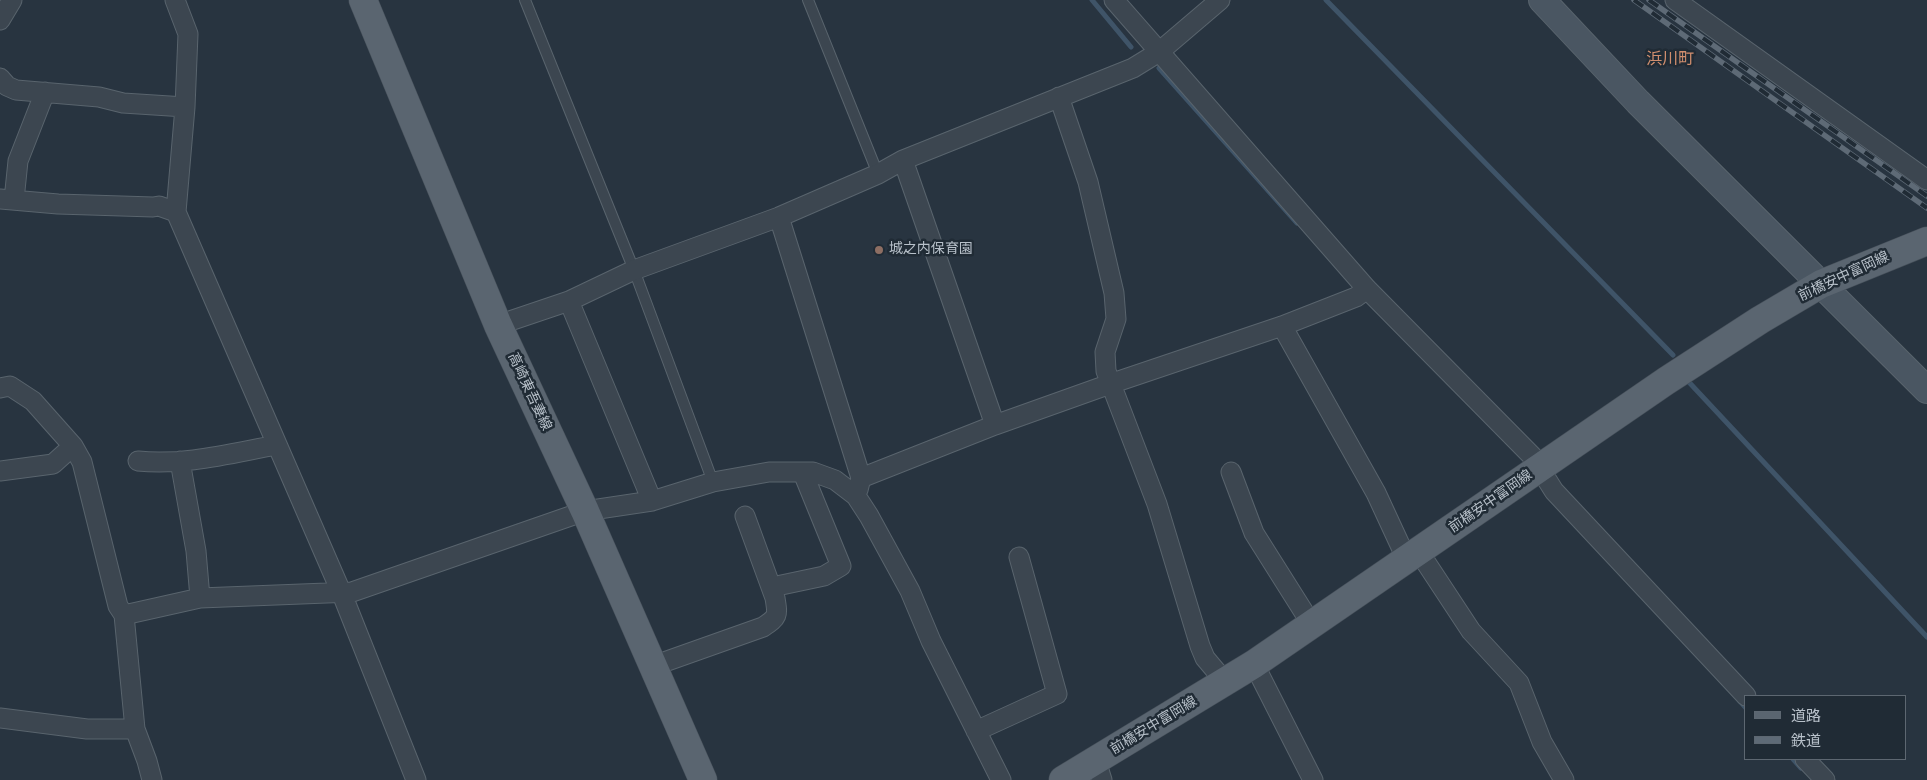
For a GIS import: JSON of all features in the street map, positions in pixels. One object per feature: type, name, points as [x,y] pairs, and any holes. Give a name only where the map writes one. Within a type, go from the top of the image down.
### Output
[{"type":"main road","name":"高崎東吾妻線","points":[[364,0],[498,324],[585,512],[703,780]]},
{"type":"main road","name":"前橋安中富岡線","points":[[1063,780],[1099,771],[1666,381],[1744,330],[1822,284],[1927,241]]},
{"type":"street","points":[[0,20],[12,0]]},
{"type":"street","points":[[175,0],[188,34],[185,107],[176,212],[342,594],[416,780]]},
{"type":"street","points":[[1114,0],[1368,289],[1532,456],[1538,469],[1554,491],[1745,695]]},
{"type":"street","points":[[498,324],[569,301],[634,270],[779,217],[878,174],[903,160],[1133,68],[1159,52],[1220,0]]},
{"type":"street","points":[[1542,0],[1638,102],[1927,390]]},
{"type":"street","points":[[1674,0],[1927,180]]},
{"type":"street","points":[[0,78],[6,86],[16,90],[99,97],[123,103],[185,107]]},
{"type":"street","points":[[44,92],[18,160],[7,200],[68,204],[159,206],[176,212]]},
{"type":"street","points":[[1059,97],[1088,182],[1114,293],[1116,319],[1105,352],[1106,371],[1157,504],[1200,646],[1205,658],[1226,683]]},
{"type":"street","points":[[903,160],[994,425]]},
{"type":"street","points":[[779,217],[861,478],[856,496]]},
{"type":"street","points":[[861,478],[994,425],[1282,326],[1356,297],[1368,289]]},
{"type":"street","points":[[569,301],[652,501]]},
{"type":"street","points":[[1282,326],[1413,556],[1471,631],[1519,683],[1542,742],[1564,780]]},
{"type":"street","points":[[0,388],[10,386],[33,401],[73,446],[82,462],[118,606],[124,615],[135,729],[147,760],[152,780]]},
{"type":"street","points":[[138,460],[159,463],[180,461],[277,445]]},
{"type":"street","points":[[0,471],[53,464],[73,446]]},
{"type":"street","points":[[180,461],[196,551],[200,598]]},
{"type":"street","points":[[124,615],[200,598],[342,594],[352,592],[585,512],[652,501],[713,482],[769,472],[813,472],[835,480],[856,496],[869,516],[910,591],[931,642],[1001,780]]},
{"type":"street","points":[[1231,472],[1254,533],[1312,625]]},
{"type":"street","points":[[772,588],[824,576],[841,566],[803,473]]},
{"type":"street","points":[[653,666],[763,627],[774,620],[778,612],[772,588],[745,516]]},
{"type":"street","points":[[976,731],[1057,694],[1019,557]]},
{"type":"street","points":[[1254,664],[1313,780]]},
{"type":"street","points":[[0,718],[87,729],[135,729]]},
{"type":"street","points":[[1806,760],[1825,780]]},
{"type":"lane","points":[[525,0],[634,270],[713,482]]},
{"type":"lane","points":[[808,0],[878,174]]},
{"type":"waterway","points":[[1092,0],[1131,47]]},
{"type":"waterway","points":[[1326,0],[1673,355]]},
{"type":"waterway","points":[[1159,68],[1297,223]]},
{"type":"waterway","points":[[1686,379],[1927,637]]},
{"type":"waterway","points":[[1739,700],[1744,706]]},
{"type":"waterway","points":[[1794,760],[1801,768]]},
{"type":"railway","points":[[1634,0],[1927,208]]},
{"type":"railway","points":[[1649,0],[1927,196]]},
{"type":"place","name":"城之内保育園","points":[[879,250]]},
{"type":"district","name":"浜川町","points":[[1670,60]]}]
